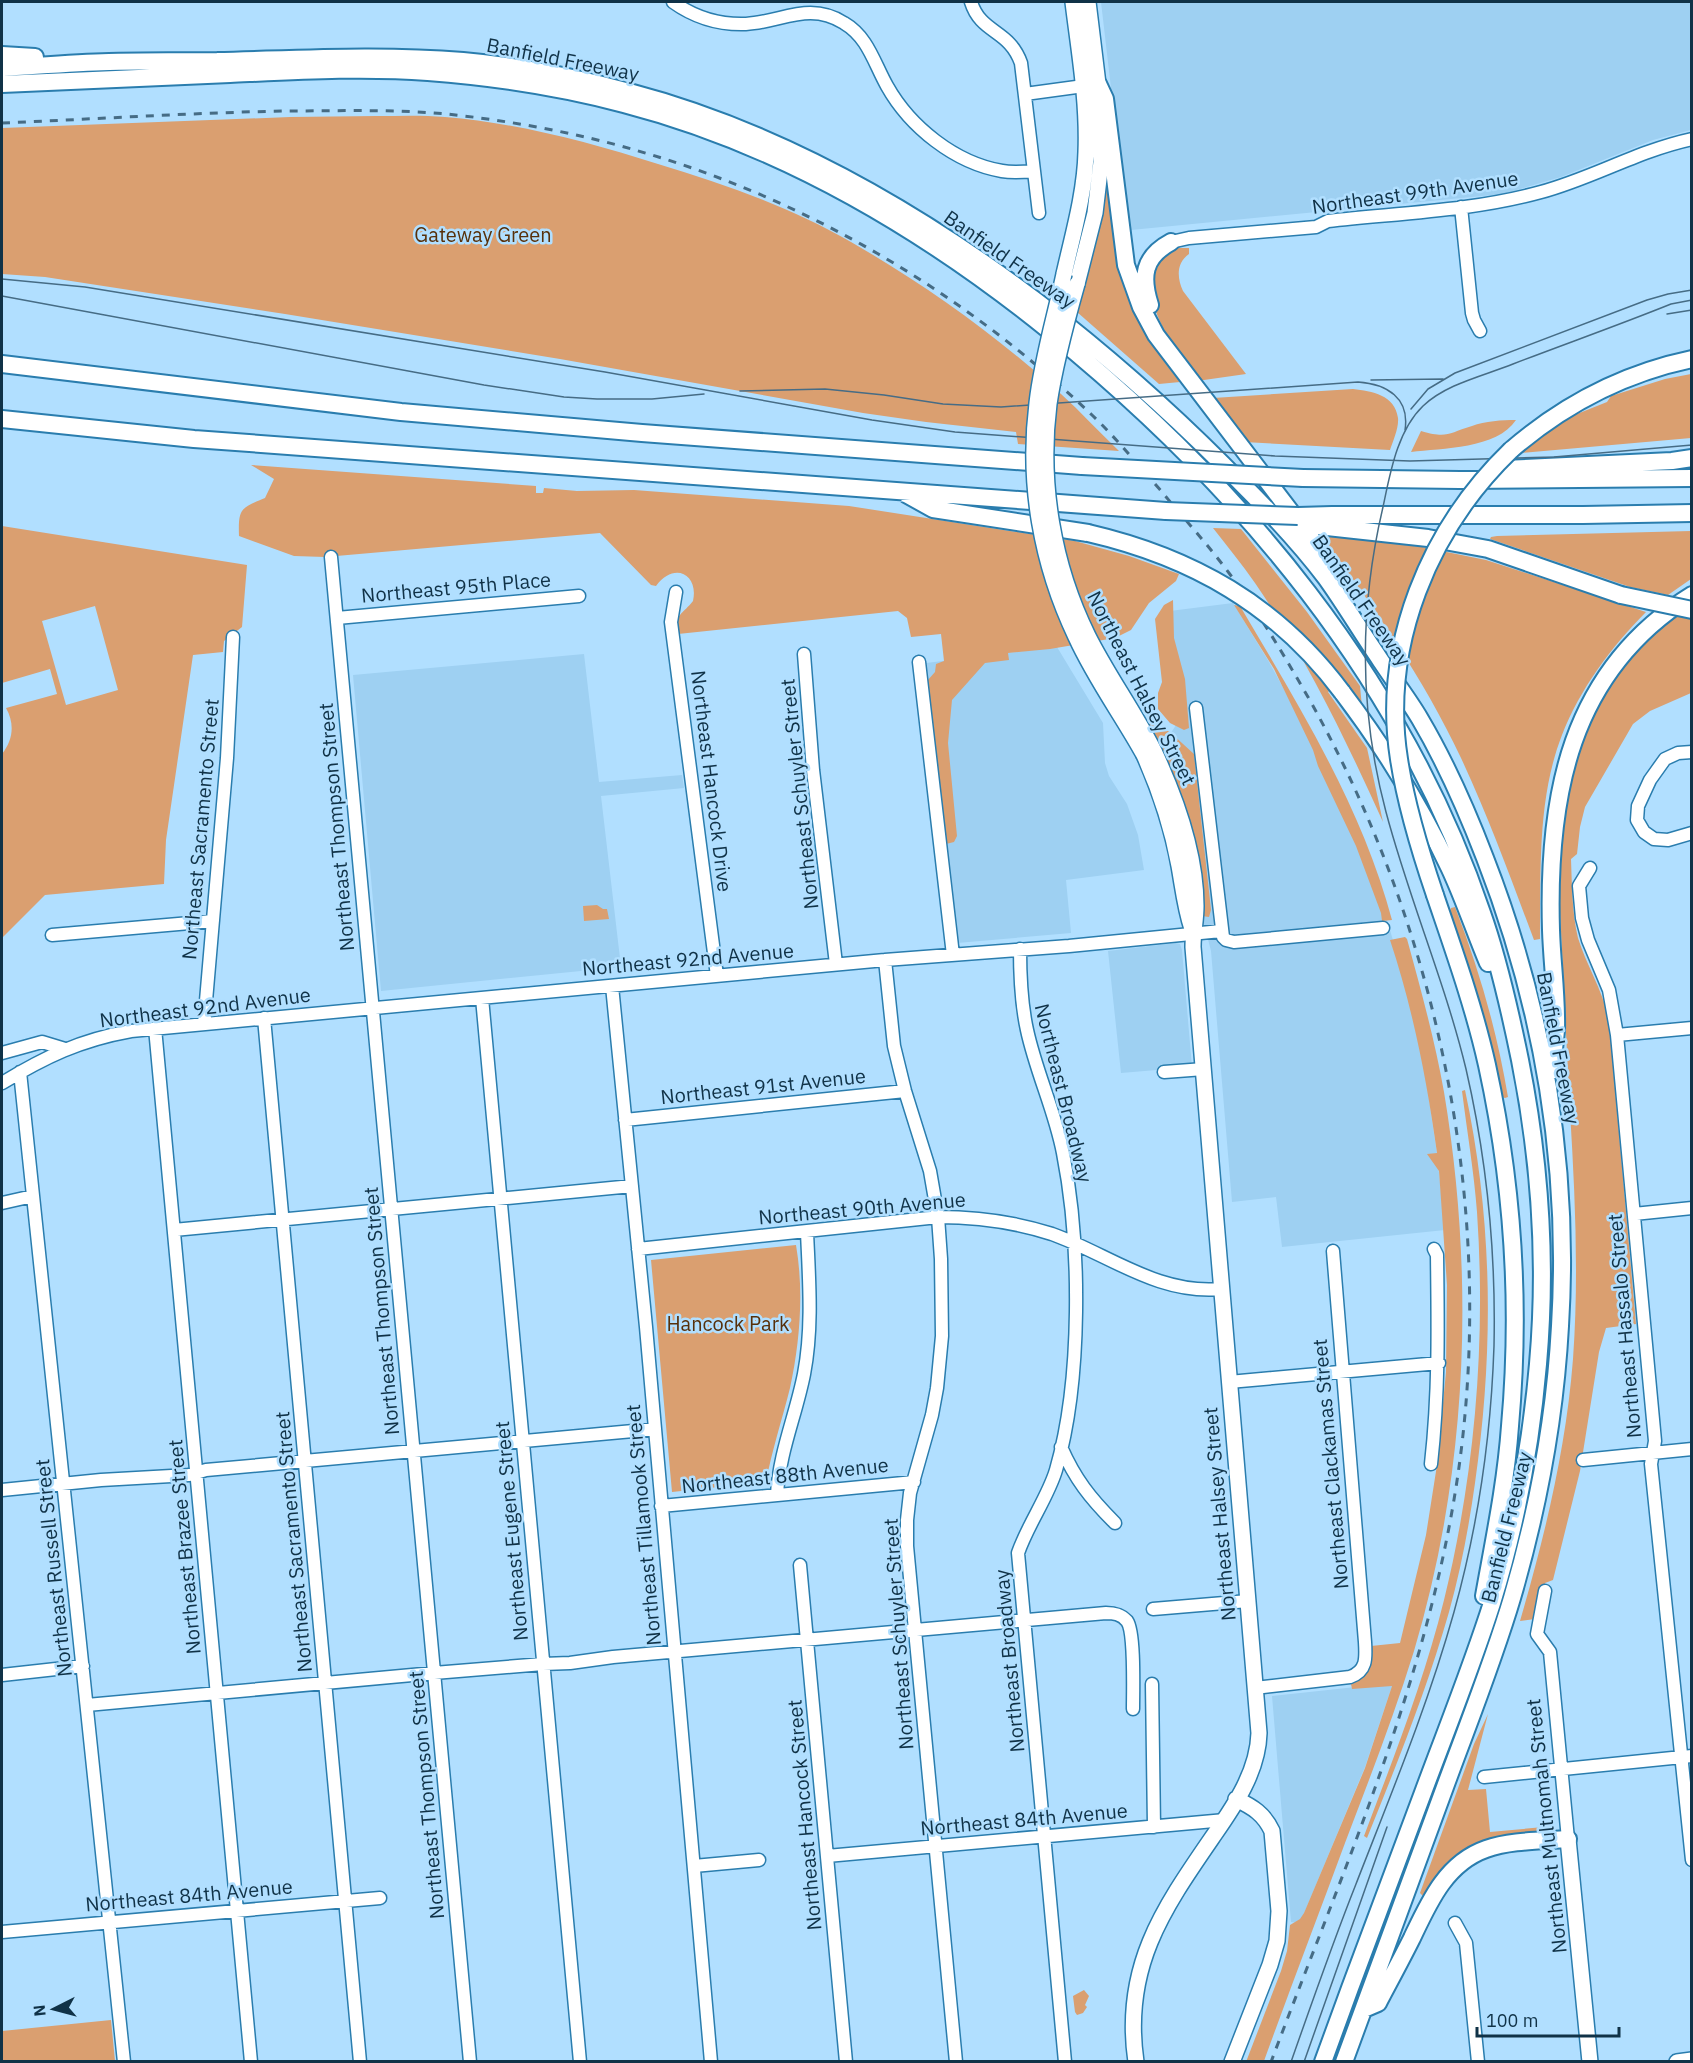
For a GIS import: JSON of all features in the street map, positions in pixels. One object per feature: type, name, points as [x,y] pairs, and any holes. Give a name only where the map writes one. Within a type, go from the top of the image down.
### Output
[{"type":"highway","points":[[2,55],[102,62]]},
{"type":"highway","name":"Banfield Freeway","points":[[2,68],[102,62],[355,57],[427,58],[475,62],[566,76],[634,93],[702,114],[767,140],[863,187],[923,223],[992,269],[1068,326],[1149,394],[1226,467],[1324,576],[1419,718],[1465,810],[1491,872],[1513,938],[1532,1008],[1549,1086],[1557,1148],[1562,1290],[1554,1398],[1539,1491],[1520,1570],[1496,1648],[1344,2061]]},
{"type":"highway","name":"Banfield Freeway","points":[[2,84],[343,70],[425,72],[528,84],[631,106],[731,139],[825,182],[907,228],[1002,294],[1058,337],[1120,391],[1212,481],[1302,583],[1344,639],[1382,697],[1431,789],[1482,912],[1510,1010],[1535,1149],[1542,1254],[1541,1325],[1533,1417],[1519,1497],[1503,1565],[1473,1659],[1323,2061]]},
{"type":"highway","points":[[1090,85],[1105,99],[1126,265],[1141,307],[1156,335],[1312,541],[1324,576]]},
{"type":"highway","points":[[1156,335],[1146,291],[1145,274],[1151,258],[1171,242]]},
{"type":"highway","points":[[1473,1659],[1507,1460],[1514,1372],[1515,1273],[1503,1153],[1487,1064],[1473,1011],[1416,833],[1399,758],[1396,736],[1396,688],[1402,646],[1420,584],[1438,545],[1467,500],[1511,450],[1548,420],[1590,396],[1656,367],[1692,359]]},
{"type":"highway","points":[[2,364],[170,386],[412,413],[642,433],[1082,466],[1303,478],[1460,480],[1692,478]]},
{"type":"highway","points":[[1632,377],[1692,366]]},
{"type":"highway","points":[[2,418],[194,439],[1116,507],[1298,516],[1560,516],[1692,513]]},
{"type":"highway","points":[[1460,480],[1504,469],[1692,458]]},
{"type":"highway","points":[[902,492],[933,509],[1088,533],[1150,550],[1203,573],[1230,588],[1271,617],[1302,645],[1342,692],[1382,748],[1450,869],[1510,1010]]},
{"type":"highway","points":[[1298,516],[1318,526],[1428,538],[1488,549],[1621,595],[1692,610]]},
{"type":"highway","points":[[1549,1086],[1556,1030],[1551,930],[1551,859],[1555,815],[1566,760],[1587,710],[1613,667],[1645,631],[1692,595]]},
{"type":"highway","points":[[1364,2009],[1378,2003],[1431,1899],[1441,1883],[1455,1868],[1474,1854],[1488,1848],[1568,1839]]},
{"type":"main road","name":"Northeast Halsey Street","points":[[1088,2],[1090,85]]},
{"type":"main road","name":"Northeast Halsey Street","points":[[1073,4],[1101,143],[1100,179],[1095,213],[1071,279],[1047,424],[1046,467],[1052,528],[1066,579],[1087,634],[1178,808],[1188,845],[1197,908],[1192,932],[1259,1733],[1259,1746],[1252,1769],[1225,1820],[1172,1899],[1146,1951],[1134,1998],[1133,2028],[1136,2061]]},
{"type":"main road","points":[[1232,2061],[1275,1951],[1279,1918],[1272,1831],[1260,1812],[1236,1799]]},
{"type":"main road","name":"Northeast Multnomah Street","points":[[1568,1839],[1590,2061]]},
{"type":"main road","points":[[1677,2061],[1692,2060]]},
{"type":"street","points":[[673,2],[702,18],[731,24],[762,22],[805,13],[828,16],[841,21],[861,36],[897,102],[934,140],[983,166],[1007,171],[1034,171]]},
{"type":"street","points":[[971,2],[980,21],[1011,43],[1021,63],[1039,213]]},
{"type":"street","points":[[1025,94],[1090,85]]},
{"type":"street","name":"Northeast 99th Avenue","points":[[1171,242],[1200,237],[1316,227],[1328,221],[1500,202],[1543,192],[1650,150],[1692,139]]},
{"type":"street","points":[[1461,207],[1472,313],[1480,331]]},
{"type":"street","name":"Northeast Thompson Street","points":[[331,557],[470,2061]]},
{"type":"street","name":"Northeast Hancock Drive","points":[[676,592],[671,622],[717,976]]},
{"type":"street","name":"Northeast 95th Place","points":[[337,618],[579,596]]},
{"type":"street","name":"Northeast Sacramento Street","points":[[204,1024],[227,758],[232,637]]},
{"type":"street","name":"Northeast Schuyler Street","points":[[804,654],[813,770],[836,964]]},
{"type":"street","points":[[919,662],[953,955]]},
{"type":"street","points":[[1196,708],[1221,931]]},
{"type":"street","points":[[1692,752],[1678,753],[1665,759],[1650,780],[1638,806],[1637,820],[1644,832],[1654,838],[1668,840],[1692,833]]},
{"type":"street","name":"Northeast Hassalo Street","points":[[1590,868],[1579,886],[1582,918],[1588,940],[1609,990],[1617,1035],[1655,1441],[1651,1464],[1686,1757],[1692,1860]]},
{"type":"street","points":[[52,935],[213,921]]},
{"type":"street","name":"Northeast 92nd Avenue","points":[[2,1083],[35,1062],[65,1049],[117,1033],[155,1028],[836,964],[1069,946],[1192,932],[1221,931],[1226,940],[1234,942],[1383,928]]},
{"type":"street","name":"Northeast Broadway","points":[[1020,949],[1024,1018],[1063,1151],[1073,1244],[1075,1317],[1073,1366],[1061,1447],[1055,1472],[1018,1553],[1065,2061]]},
{"type":"street","name":"Northeast Schuyler Street","points":[[885,960],[894,1046],[905,1091],[925,1151],[938,1217],[942,1284],[940,1362],[932,1415],[914,1482],[907,1520],[915,1631],[956,2061]]},
{"type":"street","name":"Northeast Tillamook Street","points":[[612,986],[655,1429],[711,2061]]},
{"type":"street","name":"Northeast Eugene Street","points":[[482,998],[580,2061]]},
{"type":"street","name":"Northeast Sacramento Street","points":[[264,1018],[360,2061]]},
{"type":"street","name":"Northeast Brazee Street","points":[[155,1028],[251,2061]]},
{"type":"street","points":[[1617,1035],[1692,1028]]},
{"type":"street","points":[[2,1053],[42,1042],[65,1049]]},
{"type":"street","points":[[1164,1072],[1204,1069]]},
{"type":"street","name":"Northeast Russell Street","points":[[20,1072],[124,2061]]},
{"type":"street","name":"Northeast 91st Avenue","points":[[625,1120],[905,1091]]},
{"type":"street","points":[[174,1230],[632,1186]]},
{"type":"street","points":[[2,1203],[33,1196]]},
{"type":"street","points":[[1634,1215],[1692,1208]]},
{"type":"street","name":"Northeast 90th Avenue","points":[[638,1249],[938,1217],[995,1221],[1044,1232],[1116,1264],[1164,1282],[1195,1290],[1221,1289]]},
{"type":"street","points":[[777,1495],[782,1461],[799,1397],[808,1345],[810,1294],[807,1232]]},
{"type":"street","points":[[1431,1464],[1437,1409],[1438,1363],[1437,1255],[1434,1249]]},
{"type":"street","name":"Northeast Clackamas Street","points":[[1256,1688],[1345,1678],[1360,1672],[1365,1664],[1333,1251]]},
{"type":"street","points":[[1229,1382],[1438,1363]]},
{"type":"street","points":[[2,1490],[655,1429]]},
{"type":"street","points":[[1061,1447],[1080,1484],[1114,1523]]},
{"type":"street","points":[[1583,1460],[1692,1449]]},
{"type":"street","name":"Northeast 88th Avenue","points":[[661,1506],[914,1482]]},
{"type":"street","name":"Northeast Hancock Street","points":[[800,1565],[846,2061]]},
{"type":"street","name":"Northeast Multnomah Street","points":[[1545,1591],[1537,1634],[1550,1652],[1568,1839]]},
{"type":"street","points":[[1153,1610],[1248,1601]]},
{"type":"street","points":[[87,1706],[1106,1613],[1121,1615],[1129,1624],[1133,1662],[1133,1709]]},
{"type":"street","points":[[2,1675],[83,1666]]},
{"type":"street","points":[[1152,1684],[1154,1827]]},
{"type":"street","points":[[1484,1777],[1686,1757]]},
{"type":"street","name":"Northeast 84th Avenue","points":[[827,1856],[1225,1820]]},
{"type":"street","points":[[694,1866],[759,1860]]},
{"type":"street","name":"Northeast 84th Avenue","points":[[2,1932],[380,1898]]},
{"type":"street","points":[[1455,1923],[1466,1943],[1478,2061]]},
{"type":"shaded area","points":[[1101,2],[1691,2],[1691,130],[1653,140],[1561,177],[1503,194],[1131,230],[1127,226]]},
{"type":"shaded area","points":[[1233,603],[1317,749],[1385,913],[1407,988],[1425,1072],[1445,1230],[1282,1247],[1276,1197],[1232,1202],[1211,951],[1160,750],[1176,725],[1162,612]]},
{"type":"shaded area","points":[[1057,647],[1103,723],[1105,763],[1109,776],[1127,804],[1138,835],[1144,870],[1066,880],[1071,933],[957,943],[926,663]]},
{"type":"shaded area","points":[[584,654],[599,782],[682,775],[684,788],[601,796],[621,967],[381,991],[353,675]]},
{"type":"shaded area","points":[[1180,944],[1182,950],[1192,1067],[1121,1073],[1108,951]]},
{"type":"shaded area","points":[[1393,1683],[1365,1767],[1300,1923],[1291,1922],[1272,1696]]},
{"type":"green space","name":"Gateway Green","points":[[428,116],[499,124],[552,134],[605,148],[757,197],[828,229],[879,258],[960,312],[1037,373],[1119,451],[1018,444],[1016,432],[863,413],[560,359],[285,314],[45,277],[2,274],[2,128],[290,117]]},
{"type":"green space","points":[[1106,178],[1108,178],[1117,254],[1126,291],[1145,333],[1180,382],[1159,384],[1077,312]]},
{"type":"green space","points":[[1189,248],[1189,254],[1182,262],[1179,271],[1183,291],[1246,374],[1197,381],[1162,325],[1156,313],[1151,290],[1156,262],[1172,250]]},
{"type":"green space","points":[[1691,374],[1691,438],[1520,453],[1520,450],[1567,418],[1607,402],[1611,396],[1665,379]]},
{"type":"green space","points":[[1353,389],[1382,396],[1396,410],[1398,422],[1390,450],[1244,442],[1213,398]]},
{"type":"green space","points":[[1516,420],[1507,430],[1483,442],[1453,448],[1411,452],[1421,431],[1443,435],[1482,423]]},
{"type":"green space","points":[[251,465],[536,486],[536,493],[543,493],[544,488],[577,491],[634,490],[849,506],[1075,541],[1129,556],[1179,574],[1176,581],[1149,603],[1131,630],[1115,638],[1050,649],[1008,653],[1009,660],[985,663],[952,700],[948,743],[957,836],[954,842],[946,844],[927,681],[935,672],[936,664],[944,661],[941,634],[911,637],[907,618],[898,611],[678,634],[678,618],[693,601],[694,592],[689,578],[684,574],[670,574],[656,586],[651,585],[600,533],[325,557],[294,556],[239,536],[240,514],[246,507],[265,498],[274,479]]},
{"type":"green space","points":[[2,526],[247,565],[242,627],[224,641],[223,652],[193,655],[166,840],[164,884],[45,895],[2,938],[2,754],[9,743],[12,732],[11,720],[6,708],[57,694],[50,669],[2,683]],"holes":[[[95,606],[118,690],[66,705],[42,621]]]},
{"type":"green space","points":[[1213,528],[1241,529],[1307,612],[1360,686],[1362,707],[1342,680],[1328,692],[1367,748],[1383,822],[1340,730],[1291,640],[1255,583]]},
{"type":"green space","points":[[1691,531],[1691,579],[1668,595],[1630,587],[1490,539],[1497,536]]},
{"type":"green space","points":[[1321,535],[1422,547],[1486,560],[1646,612],[1609,654],[1587,685],[1569,718],[1554,759],[1544,810],[1540,939],[1534,940],[1481,803],[1431,700],[1397,643]]},
{"type":"green space","points":[[1173,600],[1174,638],[1185,679],[1189,728],[1184,730],[1170,723],[1158,709],[1158,693],[1162,682],[1155,619],[1164,605]]},
{"type":"green space","points":[[1234,605],[1240,606],[1327,758],[1364,837],[1392,920],[1382,921],[1356,846],[1318,766],[1313,750],[1274,669]]},
{"type":"green space","points":[[1673,614],[1691,616],[1691,693],[1650,711],[1633,724],[1585,807],[1577,854],[1571,859],[1573,909],[1578,938],[1603,999],[1609,1021],[1636,1324],[1606,1328],[1599,1352],[1580,1471],[1553,1580],[1545,1583],[1535,1619],[1520,1621],[1546,1524],[1560,1459],[1570,1393],[1575,1328],[1575,1204],[1559,893],[1559,860],[1566,787],[1593,712],[1634,653]]},
{"type":"green space","points":[[1149,719],[1171,733],[1194,754],[1211,910],[1209,917],[1202,916],[1144,722]]},
{"type":"green space","points":[[597,905],[607,909],[609,919],[584,921],[583,906]]},
{"type":"green space","points":[[1455,907],[1493,1024],[1504,1072],[1508,1097],[1505,1098],[1502,1097],[1480,1006],[1450,911]]},
{"type":"green space","points":[[1405,937],[1427,1016],[1444,1092],[1454,1162],[1460,1232],[1461,1373],[1446,1513],[1432,1583],[1414,1651],[1381,1748],[1264,2061],[1246,2062],[1281,1971],[1287,1951],[1290,1925],[1300,1919],[1304,1913],[1365,1768],[1392,1686],[1352,1689],[1351,1684],[1362,1677],[1368,1669],[1371,1646],[1400,1643],[1426,1535],[1437,1465],[1446,1372],[1447,1285],[1439,1171],[1427,1154],[1437,1153],[1429,1099],[1412,1019],[1390,940]]},
{"type":"green space","points":[[1465,1090],[1481,1188],[1488,1286],[1485,1384],[1475,1483],[1461,1564],[1440,1641],[1411,1726],[1367,1838],[1364,1836],[1407,1720],[1436,1630],[1464,1504],[1476,1408],[1480,1310],[1476,1197],[1462,1091]]},
{"type":"green space","name":"Hancock Park","points":[[796,1245],[800,1280],[800,1316],[796,1353],[790,1388],[766,1482],[672,1492],[651,1260]]},
{"type":"green space","points":[[1488,1714],[1468,1790],[1486,1789],[1490,1832],[1555,1826],[1556,1833],[1467,1849],[1451,1861],[1423,1896],[1420,1893],[1474,1744]]},
{"type":"green space","points":[[1084,1990],[1089,1996],[1085,2005],[1087,2007],[1083,2013],[1077,2015],[1073,1996]]},
{"type":"green space","points":[[111,2020],[115,2061],[2,2061],[2,2031]]},
{"type":"tram line","points":[[2,279],[85,287],[605,372],[872,420],[955,432],[1275,456],[1410,461],[1554,457],[1692,445]]},
{"type":"tram line","points":[[1411,409],[1428,389],[1455,373],[1647,300],[1692,290]]},
{"type":"tram line","points":[[2,296],[484,385],[564,397],[652,399],[704,394]]},
{"type":"tram line","points":[[1291,2062],[1444,1647],[1470,1547],[1482,1480],[1490,1413],[1494,1346],[1492,1241],[1480,1138],[1466,1069],[1448,1004],[1405,877],[1386,812],[1371,736],[1365,660],[1366,622],[1375,545],[1389,481],[1396,454],[1407,428],[1414,416],[1432,398],[1465,381],[1671,304],[1692,300]]},
{"type":"tram line","points":[[1667,314],[1692,310]]},
{"type":"tram line","points":[[1371,380],[1443,379]]},
{"type":"tram line","points":[[740,391],[825,389],[943,404],[1001,407],[1358,382],[1369,383],[1387,390],[1400,401],[1406,419],[1405,430]]},
{"type":"tram line","points":[[1304,2062],[1387,1827]]},
{"type":"railway","points":[[2,123],[283,111],[426,112],[493,120],[566,133],[635,150],[699,170],[821,223],[880,255],[936,290],[1042,370],[1092,415],[1162,492],[1212,551],[1255,610],[1308,697],[1351,781],[1388,868],[1418,957],[1442,1049],[1458,1142],[1467,1236],[1470,1331],[1464,1425],[1453,1508],[1436,1589],[1414,1670],[1361,1828],[1271,2062]]}]
